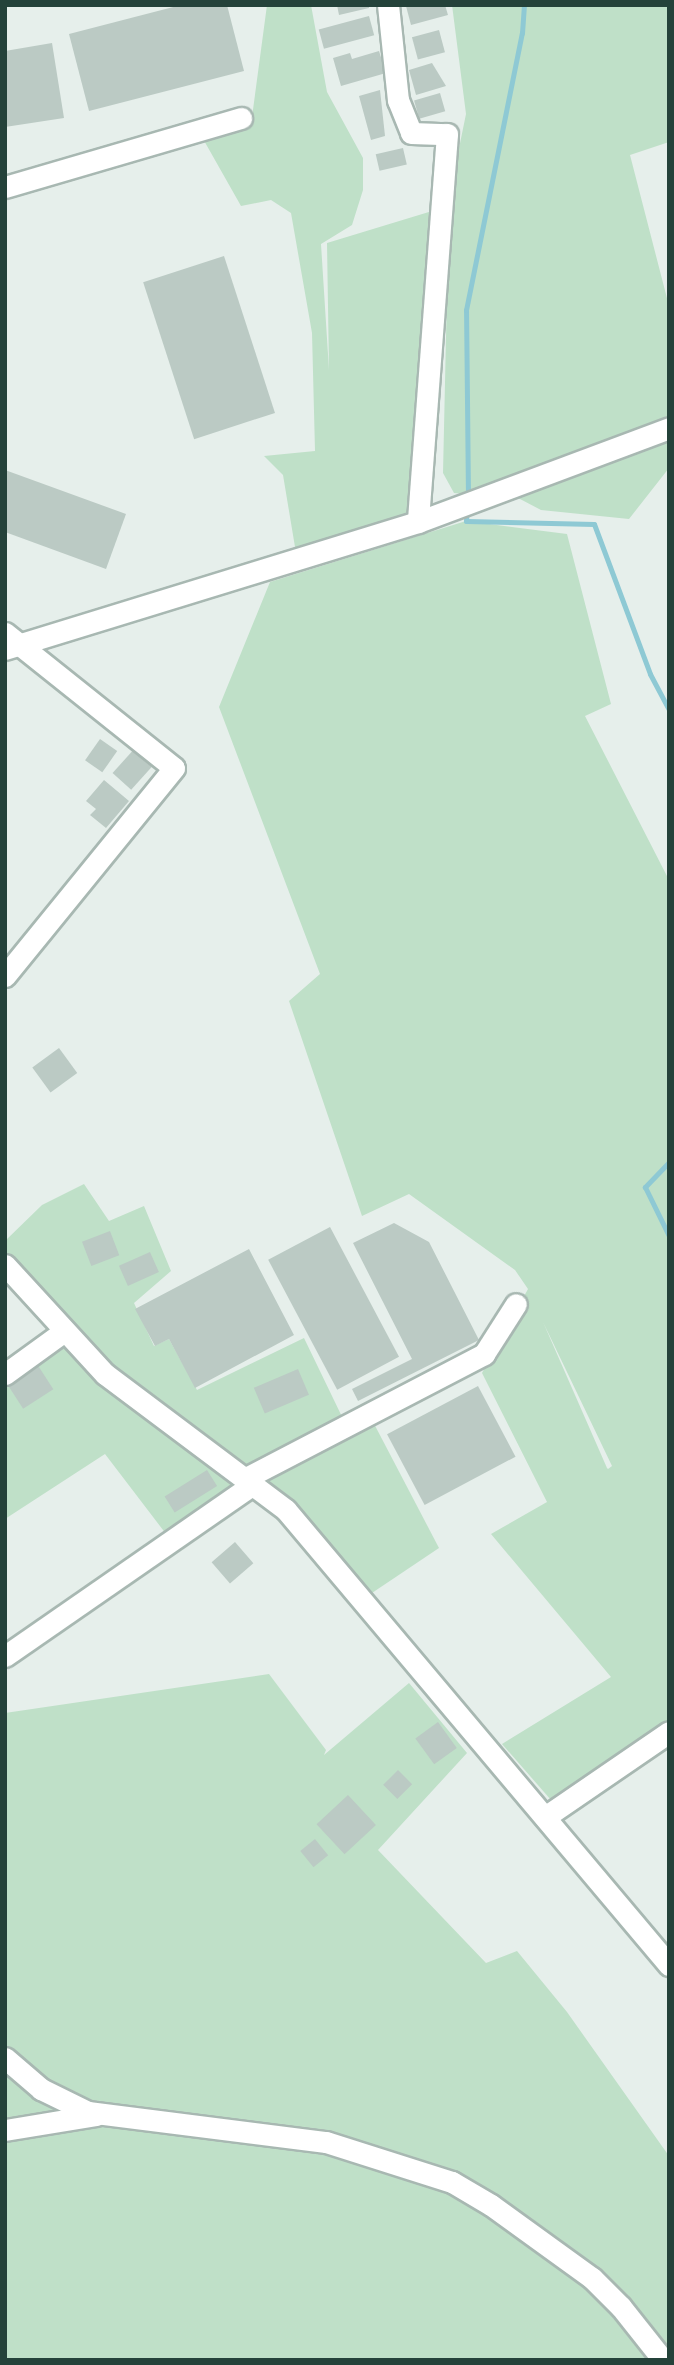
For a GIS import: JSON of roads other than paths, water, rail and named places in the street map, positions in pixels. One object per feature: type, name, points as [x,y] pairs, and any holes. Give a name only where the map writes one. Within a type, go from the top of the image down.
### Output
[{"type":"street","points":[[388,5],[398,100],[411,133],[447,134],[418,522]]},
{"type":"street","points":[[5,187],[241,118]]},
{"type":"street","points":[[10,642],[418,522],[669,428]]},
{"type":"street","points":[[5,976],[174,768],[10,642]]},
{"type":"street","points":[[5,1265],[63,1332],[130,1395],[248,1482],[310,1536],[669,1965]]},
{"type":"street","points":[[5,1656],[248,1482],[484,1353],[516,1304]]},
{"type":"street","points":[[5,1374],[63,1332]]},
{"type":"street","points":[[545,1817],[669,1732]]},
{"type":"street","points":[[5,2059],[41,2089],[103,2114],[327,2143],[452,2182],[491,2205],[592,2278],[621,2307],[663,2360]]},
{"type":"street","points":[[5,2130],[103,2114]]},
{"type":"waterway","points":[[468,496],[466,310],[522,33],[524,5]]},
{"type":"waterway","points":[[467,509],[466,521],[594,524],[650,674],[669,709]]},
{"type":"waterway","points":[[669,1162],[645,1187],[669,1236]]}]
